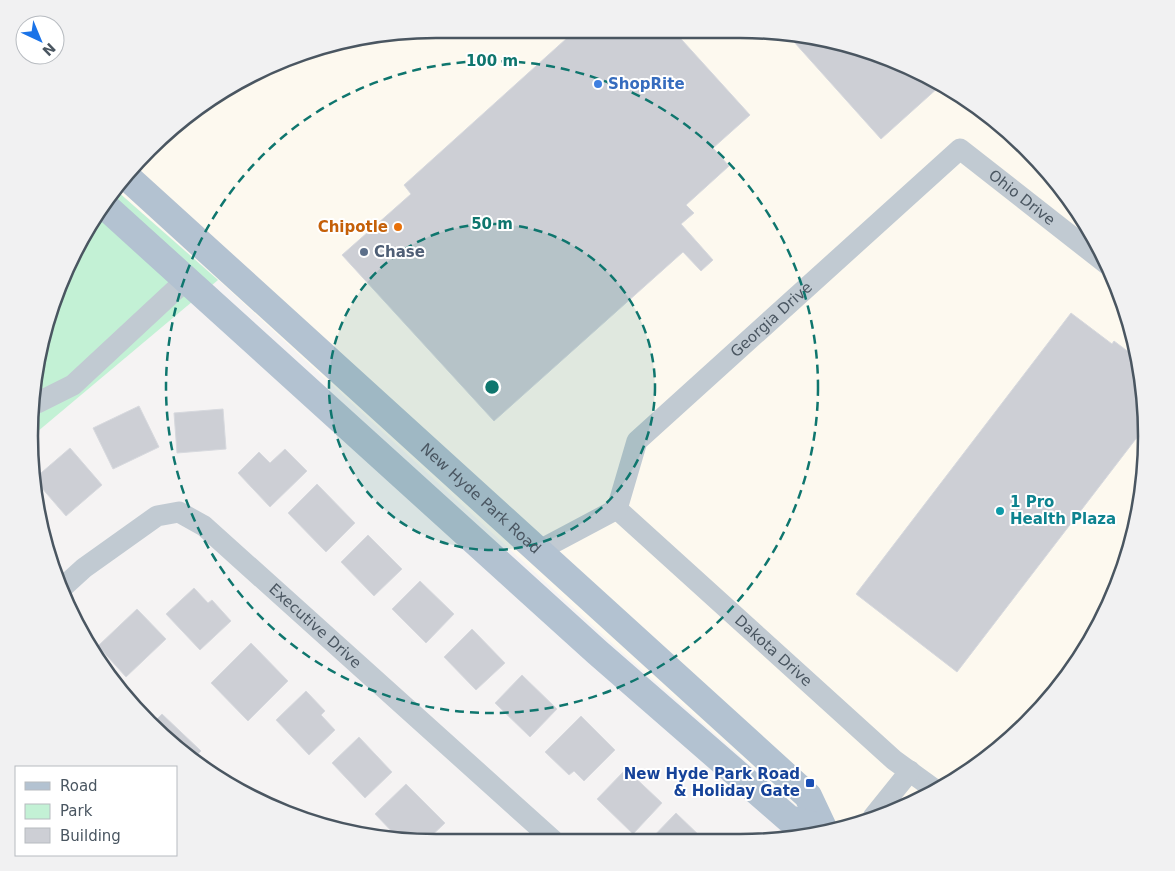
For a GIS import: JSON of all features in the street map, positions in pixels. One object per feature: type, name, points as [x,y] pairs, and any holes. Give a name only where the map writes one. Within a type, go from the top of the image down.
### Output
[{"type":"main road","name":"New Hyde Park Road","points":[[130,180],[808,796],[821,825]]},
{"type":"main road","name":"New Hyde Park Road","points":[[108,209],[188,279],[597,652],[789,819],[814,826]]},
{"type":"street","name":"Ohio Drive","points":[[960,149],[1093,253]]},
{"type":"street","name":"Georgia Drive","points":[[617,509],[637,441],[960,149]]},
{"type":"street","points":[[39,402],[73,385],[188,279]]},
{"type":"street","points":[[538,551],[617,509]]},
{"type":"street","name":"Dakota Drive","points":[[617,509],[894,760],[929,785]]},
{"type":"street","name":"Executive Drive","points":[[67,584],[84,568],[157,516],[179,512],[204,526],[546,834]]},
{"type":"street","points":[[881,807],[910,771]]},
{"type":"shaded area","points":[[409,38],[766,38],[817,45],[843,51],[892,68],[916,79],[939,91],[982,120],[1002,136],[1039,173],[1070,214],[1084,237],[1107,283],[1116,308],[1124,332],[1134,384],[1137,409],[1137,462],[1130,513],[1124,539],[1107,588],[1096,612],[1070,657],[1039,698],[1002,735],[961,766],[916,792],[867,812],[819,826],[605,637],[202,265],[120,193],[136,173],[173,136],[214,105],[259,79],[308,59],[358,45]]},
{"type":"green space","points":[[120,193],[218,280],[38,431],[38,409],[45,358],[59,308],[68,283],[91,236]]},
{"type":"building","points":[[567,38],[680,38],[750,115],[713,148],[729,166],[686,205],[694,213],[681,224],[713,260],[701,271],[683,252],[494,421],[342,255],[411,194],[404,185]]},
{"type":"building","points":[[794,41],[843,51],[867,59],[892,68],[936,89],[881,139]]},
{"type":"building","name":"1 Pro Health Plaza","points":[[1071,313],[1112,344],[1114,341],[1129,352],[1137,409],[1138,436],[957,672],[856,594]]},
{"type":"building","points":[[139,406],[159,447],[113,469],[93,428]]},
{"type":"building","points":[[223,409],[226,449],[177,453],[174,413]]},
{"type":"building","points":[[70,448],[102,485],[66,516],[41,487],[39,474]]},
{"type":"building","points":[[285,449],[307,471],[270,507],[238,473],[259,452],[270,463]]},
{"type":"building","points":[[317,484],[355,523],[326,552],[288,513]]},
{"type":"building","points":[[368,535],[402,569],[374,596],[341,562]]},
{"type":"building","points":[[420,581],[454,614],[426,643],[392,609]]},
{"type":"building","points":[[194,588],[208,603],[212,600],[231,621],[200,650],[166,614]]},
{"type":"building","points":[[137,609],[166,639],[126,677],[98,646]]},
{"type":"building","points":[[472,629],[505,663],[476,690],[444,657]]},
{"type":"building","points":[[251,643],[288,681],[248,721],[211,683]]},
{"type":"building","points":[[522,675],[557,709],[530,737],[495,703]]},
{"type":"building","points":[[306,691],[325,711],[321,715],[335,730],[309,755],[276,720]]},
{"type":"building","points":[[162,714],[201,751],[198,754],[157,719]]},
{"type":"building","points":[[581,716],[615,750],[584,781],[574,771],[569,775],[545,752]]},
{"type":"building","points":[[359,737],[392,772],[365,798],[332,763]]},
{"type":"building","points":[[626,769],[662,803],[633,834],[597,799]]},
{"type":"building","points":[[406,784],[445,823],[433,834],[391,831],[375,814]]},
{"type":"building","points":[[676,813],[698,834],[656,834]]},
{"type":"place","name":"ShopRite","points":[[598,84]]},
{"type":"place","name":"Chipotle","points":[[398,227]]},
{"type":"place","name":"Chase","points":[[364,252]]},
{"type":"place","name":"1 Pro Health Plaza","points":[[1000,511]]},
{"type":"place","name":"New Hyde Park Road & Holiday Gate","points":[[810,783]]}]
